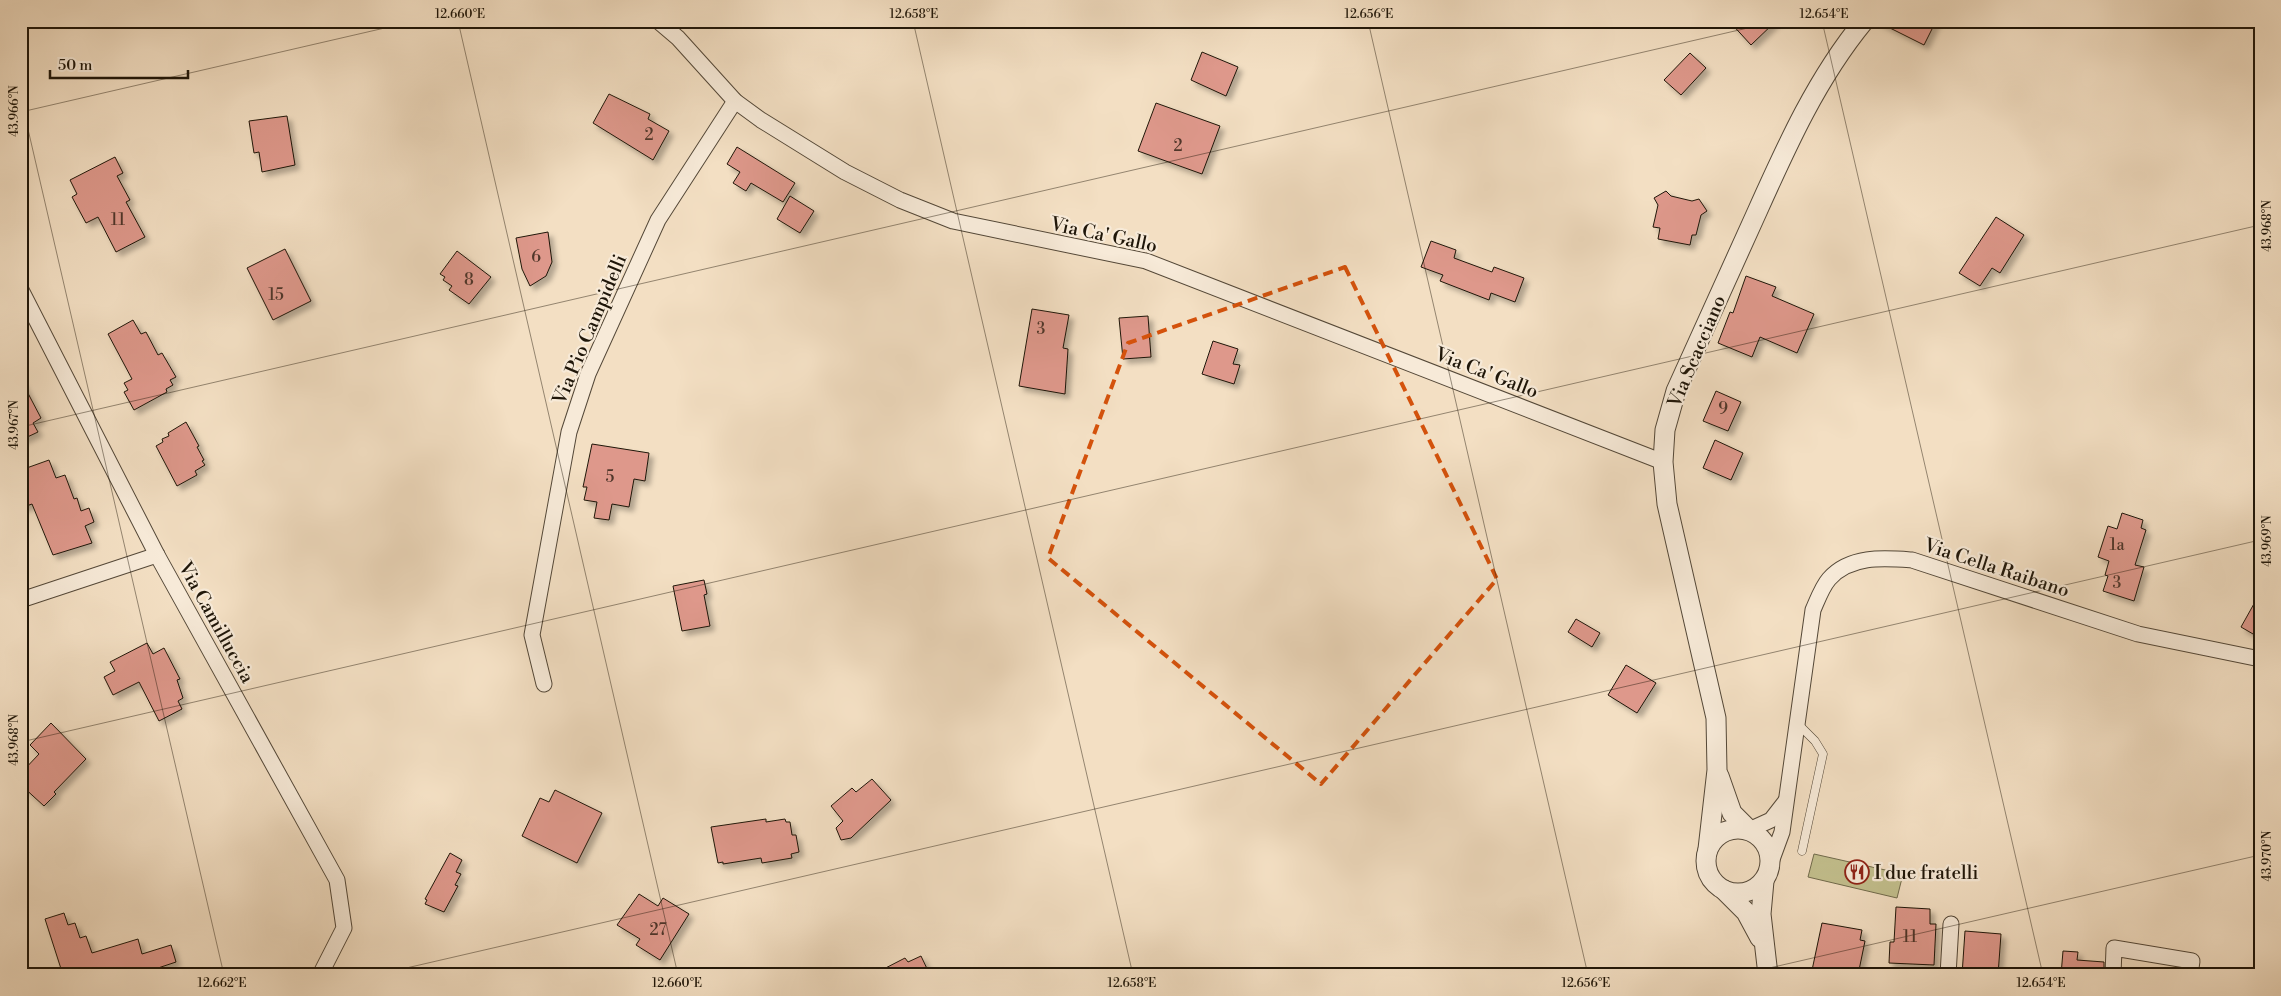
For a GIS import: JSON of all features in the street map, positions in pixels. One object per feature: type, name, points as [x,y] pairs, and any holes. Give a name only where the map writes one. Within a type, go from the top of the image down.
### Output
[{"type":"street","name":"Via Ca' Gallo","points":[[658,21],[678,38],[735,101],[761,120],[845,172],[900,200],[953,222],[1146,261],[1663,462]]},
{"type":"street","name":"Via Scacciano","points":[[1763,944],[1746,912],[1708,873],[1706,861],[1717,770],[1716,718],[1667,504],[1663,462],[1665,430],[1676,391],[1777,168],[1817,89],[1845,44],[1864,21]]},
{"type":"street","name":"Via Pio Campidelli","points":[[544,684],[532,635],[568,432],[588,374],[658,220],[735,101]]},
{"type":"street","name":"Via Camilluccia","points":[[21,290],[157,555],[337,880],[344,928],[320,975]]},
{"type":"street","points":[[21,600],[157,555]]},
{"type":"street","name":"Via Cella Raibano","points":[[1771,862],[1782,832],[1813,610],[1828,580],[1840,570],[1859,561],[1884,558],[1912,560],[2138,634],[2260,659]]},
{"type":"street","name":"Via Scacciano","points":[[1717,770],[1732,814],[1765,842],[1770,852],[1771,862],[1769,872],[1764,881],[1761,914],[1768,975]]},
{"type":"street","points":[[1708,849],[1715,839],[1724,832],[1737,828],[1749,830],[1771,820],[1786,801]]},
{"type":"street","points":[[1724,890],[1734,893],[1745,892],[1764,881]]},
{"type":"street","points":[[1948,975],[1951,924]]},
{"type":"street","points":[[2112,975],[2114,948],[2192,961],[2190,975]]},
{"type":"lane","points":[[1797,723],[1815,741],[1823,754],[1802,851]]},
{"type":"highlighted area","points":[[1345,267],[1497,579],[1321,784],[1048,558],[1128,343]]},
{"type":"shaded area","points":[[1814,854],[1903,874],[1897,898],[1808,877]]},
{"type":"building","points":[[1729,21],[1776,21],[1751,45]]},
{"type":"building","points":[[1876,21],[1936,21],[1924,45]]},
{"type":"building","points":[[1202,52],[1238,67],[1226,96],[1191,80]]},
{"type":"building","points":[[1690,53],[1706,68],[1681,95],[1664,80]]},
{"type":"building","points":[[609,94],[650,114],[648,119],[669,131],[653,160],[593,123]]},
{"type":"building","points":[[1156,103],[1220,126],[1202,174],[1138,151]]},
{"type":"building","points":[[287,116],[295,165],[262,172],[259,152],[254,153],[249,121]]},
{"type":"building","points":[[737,147],[795,183],[783,202],[751,183],[746,191],[733,183],[740,172],[727,164]]},
{"type":"building","points":[[115,157],[123,173],[117,176],[130,200],[126,202],[145,237],[116,252],[98,217],[86,223],[72,197],[77,194],[70,180]]},
{"type":"building","points":[[1666,191],[1671,196],[1692,201],[1699,199],[1707,211],[1701,215],[1696,235],[1692,235],[1690,245],[1658,239],[1660,228],[1653,227],[1658,205],[1654,198]]},
{"type":"building","points":[[790,196],[814,211],[800,233],[777,219]]},
{"type":"building","points":[[1996,217],[2024,235],[2000,273],[1992,268],[1980,286],[1959,273]]},
{"type":"building","points":[[548,232],[552,262],[546,276],[530,286],[522,269],[516,238]]},
{"type":"building","points":[[1431,241],[1456,250],[1454,258],[1492,272],[1494,267],[1524,278],[1515,302],[1491,293],[1489,300],[1440,281],[1443,275],[1421,267]]},
{"type":"building","points":[[285,249],[311,301],[273,320],[247,268]]},
{"type":"building","points":[[457,251],[491,277],[469,304],[449,290],[452,286],[443,280],[445,277],[440,274]]},
{"type":"building","points":[[1746,276],[1776,287],[1772,296],[1814,314],[1797,353],[1760,337],[1752,357],[1718,343],[1730,312],[1733,313]]},
{"type":"building","points":[[1032,309],[1069,315],[1063,348],[1068,349],[1065,394],[1019,386]]},
{"type":"building","points":[[1148,316],[1151,357],[1123,359],[1119,318]]},
{"type":"building","points":[[133,320],[141,334],[146,332],[158,355],[162,353],[176,377],[170,380],[173,385],[166,389],[167,392],[134,410],[124,392],[128,390],[124,383],[132,379],[108,334]]},
{"type":"building","points":[[1213,341],[1238,349],[1233,364],[1240,365],[1234,384],[1202,374]]},
{"type":"building","points":[[21,380],[41,418],[33,423],[38,432],[21,440]]},
{"type":"building","points":[[1716,391],[1741,402],[1728,431],[1703,421]]},
{"type":"building","points":[[186,422],[199,446],[197,447],[205,465],[195,471],[197,475],[177,486],[156,446],[163,442],[162,439],[169,436],[168,433]]},
{"type":"building","points":[[1715,440],[1743,453],[1731,480],[1703,468]]},
{"type":"building","points":[[592,444],[649,453],[645,481],[634,479],[629,507],[612,504],[609,520],[594,518],[597,502],[584,500],[587,487],[583,487]]},
{"type":"building","points":[[49,460],[56,478],[65,475],[74,499],[77,498],[81,511],[89,508],[94,522],[85,526],[92,543],[53,555],[32,504],[21,508],[21,470]]},
{"type":"building","points":[[2122,513],[2143,520],[2141,528],[2146,530],[2135,565],[2144,567],[2134,601],[2103,591],[2108,576],[2105,575],[2109,561],[2098,557],[2108,526],[2117,529]]},
{"type":"building","points":[[704,580],[707,594],[704,595],[710,626],[682,631],[673,586]]},
{"type":"building","points":[[2260,593],[2260,638],[2241,627]]},
{"type":"building","points":[[1576,619],[1600,633],[1592,647],[1568,632]]},
{"type":"building","points":[[147,643],[153,654],[164,648],[180,679],[177,680],[183,698],[178,701],[182,709],[159,721],[139,682],[113,695],[104,677],[115,671],[110,662]]},
{"type":"building","points":[[1626,665],[1656,683],[1637,713],[1608,695]]},
{"type":"building","points":[[51,723],[86,759],[54,792],[56,794],[44,806],[21,785],[21,773],[39,754],[30,745]]},
{"type":"building","points":[[872,779],[891,800],[851,838],[841,840],[836,828],[843,821],[831,806],[852,788],[856,792]]},
{"type":"building","points":[[555,790],[602,813],[577,863],[522,836],[540,798],[549,802]]},
{"type":"building","points":[[766,819],[766,822],[785,819],[786,822],[790,822],[792,835],[796,835],[799,852],[791,854],[792,858],[762,863],[761,858],[723,864],[723,862],[718,863],[711,827]]},
{"type":"building","points":[[450,853],[462,860],[456,872],[461,874],[455,885],[458,886],[444,912],[425,904],[427,900],[425,899]]},
{"type":"building","points":[[639,894],[658,906],[663,898],[689,914],[660,960],[636,945],[640,939],[617,925]]},
{"type":"building","points":[[1896,907],[1930,909],[1930,924],[1936,924],[1934,965],[1889,963],[1890,942],[1894,942]]},
{"type":"building","points":[[64,913],[68,925],[75,923],[80,938],[86,936],[92,953],[138,939],[142,954],[171,945],[176,962],[137,975],[63,975],[45,919]]},
{"type":"building","points":[[1822,923],[1862,930],[1860,940],[1865,941],[1858,975],[1811,975]]},
{"type":"building","points":[[1965,931],[2001,934],[1998,975],[1962,975]]},
{"type":"building","points":[[2063,951],[2078,952],[2077,960],[2104,962],[2104,975],[2061,975]]},
{"type":"building","points":[[921,956],[930,975],[872,975],[905,958],[908,962]]},
{"type":"place","name":"I due fratelli","points":[[1857,872]]}]
